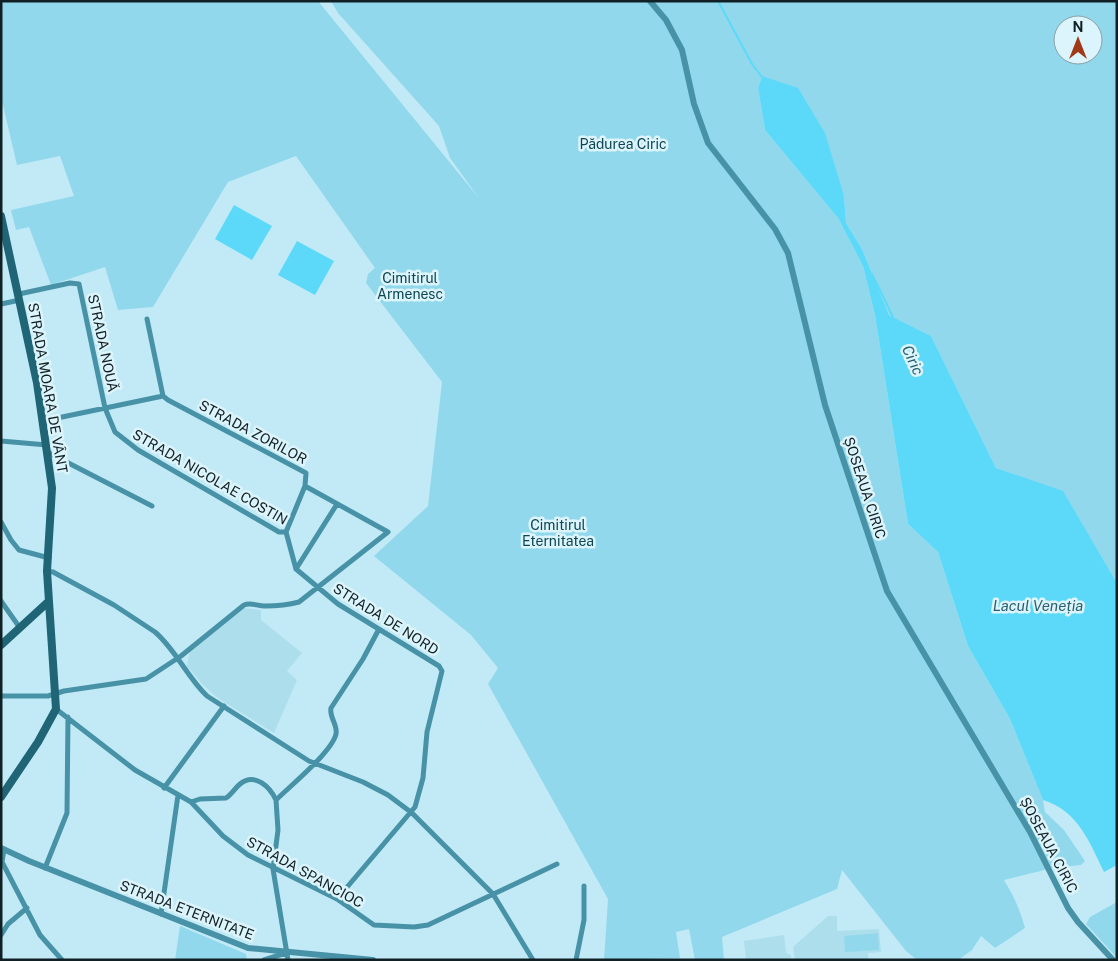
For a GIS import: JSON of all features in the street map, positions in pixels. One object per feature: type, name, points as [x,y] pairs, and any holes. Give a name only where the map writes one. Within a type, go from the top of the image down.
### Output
[{"type":"main road","name":"STRADA MOARA DE VÂNT","points":[[1,218],[19,297],[43,420],[52,488],[47,571],[56,709]]},
{"type":"main road","points":[[1,645],[48,602]]},
{"type":"main road","points":[[1,797],[38,742],[56,709]]},
{"type":"street","name":"ȘOSEAUA CIRIC","points":[[650,1],[666,20],[682,50],[694,104],[708,143],[775,230],[788,253],[825,404],[887,591],[1030,832],[1068,908],[1078,922],[1113,960]]},
{"type":"street","name":"STRADA NOUĂ","points":[[19,297],[70,283],[79,284],[105,408]]},
{"type":"street","points":[[1,304],[19,297]]},
{"type":"street","points":[[147,319],[164,396]]},
{"type":"street","name":"STRADA NOUĂ","points":[[43,420],[164,396]]},
{"type":"street","name":"STRADA ZORILOR","points":[[164,396],[306,474],[305,486],[388,532],[318,588]]},
{"type":"street","name":"STRADA NICOLAE COSTIN","points":[[105,408],[115,432],[138,450],[279,532],[286,532],[296,570]]},
{"type":"street","points":[[1,441],[47,449],[152,506]]},
{"type":"street","points":[[286,532],[305,486]]},
{"type":"street","points":[[296,570],[337,504]]},
{"type":"street","points":[[1,522],[19,550],[49,558]]},
{"type":"street","name":"STRADA DE NORD","points":[[296,570],[338,604],[439,666],[442,671],[427,732],[420,795],[412,813]]},
{"type":"street","points":[[47,571],[53,572],[89,590],[137,619],[163,640],[198,688],[224,706],[288,748],[315,763],[388,795],[412,813],[493,894],[533,960]]},
{"type":"street","points":[[1,696],[48,696],[55,690],[141,680],[157,673],[178,659],[249,603],[287,605],[299,602],[318,588]]},
{"type":"street","points":[[1,601],[20,628]]},
{"type":"street","points":[[276,800],[315,763],[336,736],[337,730],[330,712],[331,708],[363,659],[379,629]]},
{"type":"street","points":[[164,788],[224,706]]},
{"type":"street","name":"STRADA SPANCIOC","points":[[56,709],[120,759],[164,788],[191,802],[229,841],[248,855],[337,899],[374,925],[414,927],[442,920],[557,864]]},
{"type":"street","points":[[45,868],[66,813],[68,717]]},
{"type":"street","points":[[191,802],[200,799],[226,798],[243,782],[251,779],[263,784],[276,800],[278,830],[273,869],[288,960]]},
{"type":"street","points":[[161,914],[178,795]]},
{"type":"street","points":[[337,899],[412,813]]},
{"type":"street","points":[[3,848],[2,862],[40,935],[59,959]]},
{"type":"street","name":"STRADA ETERNITATE","points":[[3,848],[45,868],[238,945],[258,950],[373,960]]},
{"type":"street","points":[[576,960],[583,927],[584,886]]},
{"type":"street","points":[[2,932],[26,908]]},
{"type":"street","points":[[264,960],[286,953]]},
{"type":"shaded area","points":[[243,608],[261,610],[261,620],[302,653],[287,671],[297,680],[274,733],[219,699],[202,684],[187,666],[190,650]]},
{"type":"shaded area","points":[[828,916],[837,916],[837,931],[879,929],[881,952],[868,953],[869,960],[795,960],[793,947]]},
{"type":"shaded area","points":[[784,935],[786,953],[791,955],[791,960],[746,960],[744,941]]},
{"type":"green space","points":[[1,1],[318,1],[478,197],[450,158],[439,126],[338,13],[331,1],[1117,1],[1117,583],[1063,492],[996,468],[931,336],[889,315],[862,249],[846,223],[844,196],[762,76],[758,88],[765,130],[838,218],[863,266],[875,315],[908,524],[938,552],[968,646],[1010,719],[1043,800],[1045,812],[1064,830],[1085,861],[1081,865],[1053,868],[1004,880],[1016,903],[1025,928],[995,948],[981,936],[972,950],[958,960],[917,960],[906,951],[842,870],[837,889],[722,937],[724,960],[695,960],[689,929],[676,932],[680,958],[604,960],[608,899],[488,684],[498,668],[471,635],[374,556],[428,506],[442,382],[366,283],[368,274],[375,268],[296,156],[228,182],[153,307],[118,310],[105,267],[51,285],[29,227],[16,230],[11,210],[74,196],[60,156],[17,165],[1,97]]},
{"type":"green space","points":[[1117,902],[1117,958],[1086,924],[1090,917]]},
{"type":"green space","points":[[180,926],[246,954],[247,960],[175,960]]},
{"type":"green space","points":[[878,933],[879,950],[845,952],[844,936]]},
{"type":"water","name":"Lacul Veneția","points":[[762,76],[798,88],[825,133],[844,196],[846,223],[862,249],[889,315],[931,336],[996,468],[1063,491],[1117,583],[1117,865],[1104,872],[1087,838],[1074,819],[1055,805],[1043,800],[1010,719],[968,646],[938,552],[908,524],[875,315],[863,266],[838,218],[765,130],[758,88]]},
{"type":"water","points":[[234,205],[272,226],[252,260],[215,239]]},
{"type":"water","points":[[297,241],[334,261],[315,295],[278,275]]},
{"type":"waterway","name":"Ciric","points":[[718,1],[752,64],[762,77]]},
{"type":"waterway","name":"Ciric","points":[[872,274],[893,317]]},
{"type":"park label","name":"Pădurea Ciric","points":[[623,144]]},
{"type":"park label","name":"Cimitirul Armenesc","points":[[410,286]]},
{"type":"park label","name":"Cimitirul Eternitatea","points":[[558,534]]}]
